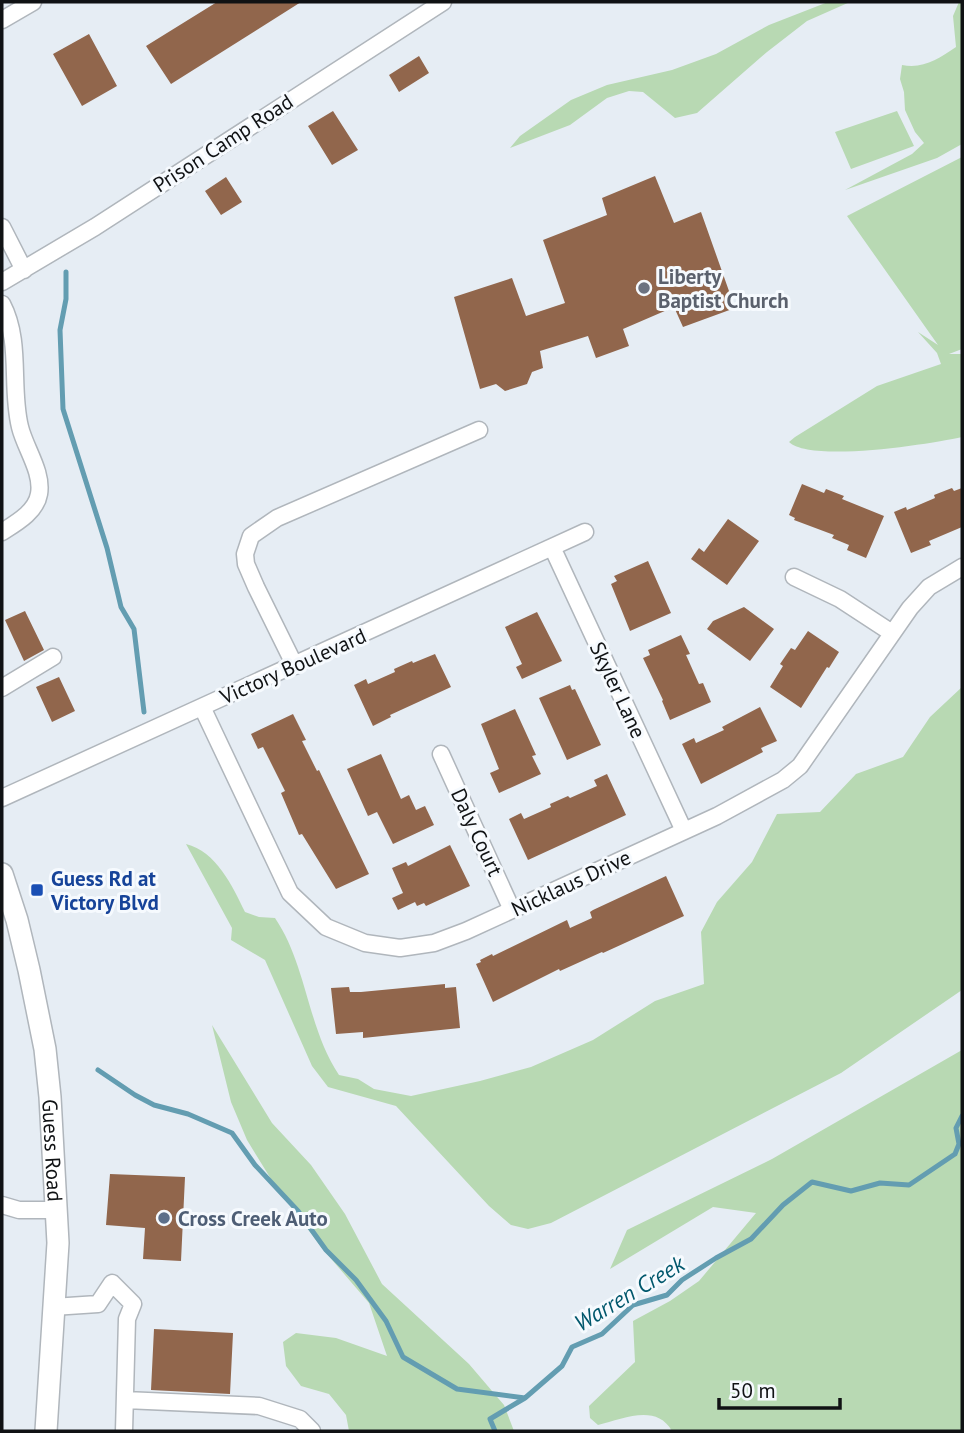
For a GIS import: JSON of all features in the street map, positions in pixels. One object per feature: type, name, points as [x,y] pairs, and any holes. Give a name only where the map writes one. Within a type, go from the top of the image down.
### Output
[{"type":"main road","name":"Guess Road","points":[[2,874],[17,920],[45,1049],[58,1243],[46,1431]]},
{"type":"street","points":[[2,20],[33,2]]},
{"type":"street","name":"Prison Camp Road","points":[[2,282],[95,227],[442,2]]},
{"type":"street","points":[[2,227],[24,270]]},
{"type":"street","points":[[2,304],[11,324],[12,388],[20,426],[40,484],[39,496],[34,506],[2,532]]},
{"type":"street","points":[[2,403],[12,388]]},
{"type":"street","points":[[295,666],[246,564],[246,545],[251,536],[277,518],[478,430]]},
{"type":"street","name":"Victory Boulevard","points":[[2,798],[585,532]]},
{"type":"street","name":"Skyler Lane","points":[[552,547],[684,831]]},
{"type":"street","name":"Nicklaus Drive","points":[[202,707],[290,893],[326,927],[365,943],[400,948],[434,943],[684,831],[783,780],[800,766],[910,608],[929,587],[962,567]]},
{"type":"street","points":[[794,577],[840,599],[892,633]]},
{"type":"street","points":[[2,688],[53,657]]},
{"type":"street","name":"Daly Court","points":[[441,754],[512,910]]},
{"type":"street","points":[[2,1205],[19,1210],[57,1210]]},
{"type":"street","points":[[53,1307],[98,1304],[112,1283],[133,1304],[128,1320],[124,1431]]},
{"type":"street","points":[[125,1400],[259,1406],[300,1419],[312,1431]]},
{"type":"green space","points":[[828,2],[850,2],[807,21],[697,113],[675,118],[643,92],[629,91],[607,98],[570,125],[510,148],[520,136],[571,100],[607,85],[672,70],[716,54],[769,25]]},
{"type":"green space","points":[[959,2],[962,2],[962,144],[937,158],[845,190],[912,154],[924,143],[915,132],[905,110],[900,79],[902,65],[924,64],[956,47],[953,16]]},
{"type":"green space","points":[[897,111],[914,146],[851,169],[835,132]]},
{"type":"green space","points":[[962,157],[962,349],[949,354],[962,354],[962,437],[925,444],[845,451],[801,448],[789,442],[877,386],[941,364],[937,353],[918,332],[938,345],[847,216]]},
{"type":"green space","points":[[962,687],[962,990],[841,1073],[551,1223],[528,1229],[511,1225],[489,1206],[396,1106],[328,1087],[312,1066],[265,960],[231,940],[232,928],[186,844],[197,848],[215,862],[229,881],[245,912],[259,917],[275,918],[286,936],[320,1037],[339,1075],[358,1079],[374,1089],[411,1096],[531,1067],[593,1040],[655,1001],[704,984],[701,932],[717,902],[752,862],[777,814],[820,812],[856,774],[903,757],[930,717]]},
{"type":"green space","points":[[212,1025],[272,1123],[311,1165],[345,1214],[382,1284],[469,1364],[504,1405],[514,1431],[349,1431],[346,1415],[329,1394],[301,1386],[286,1366],[283,1342],[296,1333],[336,1338],[387,1356],[369,1303],[321,1247],[271,1179],[247,1140],[231,1102]]},
{"type":"green space","points":[[962,1050],[962,1431],[672,1431],[665,1422],[648,1415],[598,1425],[590,1418],[589,1406],[635,1362],[633,1321],[699,1281],[756,1213],[713,1207],[610,1269],[627,1230],[772,1159]]},
{"type":"building","points":[[217,2],[301,2],[171,84],[146,46]]},
{"type":"building","points":[[89,34],[117,86],[82,106],[53,54]]},
{"type":"building","points":[[419,56],[429,73],[399,92],[389,75]]},
{"type":"building","points":[[333,111],[358,150],[332,165],[308,126]]},
{"type":"building","name":"Liberty Baptist Church","points":[[655,176],[674,223],[701,212],[735,308],[683,327],[674,307],[623,329],[629,346],[596,358],[588,336],[540,351],[543,368],[532,372],[527,384],[505,391],[496,384],[480,389],[454,297],[512,278],[526,316],[565,303],[543,240],[607,215],[602,198]]},
{"type":"building","points":[[226,177],[242,202],[221,215],[205,191]]},
{"type":"building","points":[[802,484],[824,493],[826,489],[844,496],[842,499],[884,516],[866,558],[847,550],[849,545],[832,538],[834,535],[794,520],[795,518],[789,515]]},
{"type":"building","points":[[952,488],[954,491],[962,488],[962,527],[929,541],[931,545],[911,553],[894,512],[906,507],[907,510]]},
{"type":"building","points":[[728,519],[759,541],[727,585],[691,559],[699,548],[704,552]]},
{"type":"building","points":[[648,561],[671,613],[630,631],[611,584],[617,581],[614,576]]},
{"type":"building","points":[[744,607],[774,629],[750,661],[707,629],[713,621]]},
{"type":"building","points":[[25,611],[44,650],[24,661],[5,620]]},
{"type":"building","points":[[537,612],[562,661],[522,679],[516,667],[522,664],[505,627]]},
{"type":"building","points":[[808,631],[839,652],[801,708],[770,687],[783,666],[780,664],[791,648],[795,650]]},
{"type":"building","points":[[681,635],[690,654],[686,655],[699,684],[703,683],[711,702],[670,720],[643,658],[650,655],[648,650]]},
{"type":"building","points":[[435,654],[451,687],[390,715],[391,717],[373,726],[354,685],[366,679],[368,684],[395,672],[394,669]]},
{"type":"building","points":[[59,677],[75,711],[52,722],[36,687]]},
{"type":"building","points":[[570,685],[572,690],[575,689],[601,745],[567,760],[539,698]]},
{"type":"building","points":[[760,707],[777,741],[761,748],[763,752],[701,784],[682,744],[694,738],[696,743],[724,730],[722,727]]},
{"type":"building","points":[[515,709],[536,755],[532,756],[541,774],[499,793],[490,773],[499,769],[481,724]]},
{"type":"building","points":[[293,714],[306,740],[302,741],[317,771],[319,770],[369,874],[336,889],[302,834],[299,835],[281,793],[285,791],[263,747],[258,749],[251,734]]},
{"type":"building","points":[[381,754],[401,799],[409,795],[416,810],[425,806],[434,825],[393,844],[377,812],[368,816],[347,769]]},
{"type":"building","points":[[607,774],[626,815],[528,860],[509,819],[521,813],[524,819],[551,807],[550,804],[597,786],[594,780]]},
{"type":"building","points":[[450,845],[470,886],[426,906],[424,903],[417,906],[415,902],[398,910],[392,898],[403,893],[392,868],[406,862],[408,866]]},
{"type":"building","points":[[666,876],[684,916],[603,953],[560,971],[559,969],[493,1002],[476,964],[481,962],[480,960],[567,920],[570,928],[592,918],[590,912],[593,910]]},
{"type":"building","points":[[445,984],[445,988],[456,987],[460,1028],[363,1038],[363,1032],[336,1034],[331,988],[349,987],[350,992],[361,992]]},
{"type":"building","name":"Cross Creek Auto","points":[[110,1174],[185,1177],[181,1261],[143,1259],[145,1228],[106,1225]]},
{"type":"building","points":[[154,1329],[233,1333],[230,1394],[151,1390]]},
{"type":"waterway","points":[[66,272],[66,299],[60,330],[63,409],[107,548],[121,607],[134,629],[144,712]]},
{"type":"waterway","points":[[98,1070],[154,1105],[188,1114],[232,1133],[255,1165],[298,1211],[326,1250],[356,1280],[386,1321],[403,1357],[457,1389],[525,1398]]},
{"type":"waterway","name":"Warren Creek","points":[[495,1431],[490,1419],[525,1398],[562,1366],[572,1347],[602,1334],[633,1305],[667,1295],[682,1280],[751,1239],[783,1205],[812,1182],[851,1191],[880,1183],[909,1185],[955,1154],[959,1144],[956,1128],[962,1116]]},
{"type":"place","name":"Liberty Baptist Church","points":[[644,288]]},
{"type":"place","name":"Guess Rd at Victory Blvd","points":[[37,890]]},
{"type":"place","name":"Cross Creek Auto","points":[[164,1218]]}]
